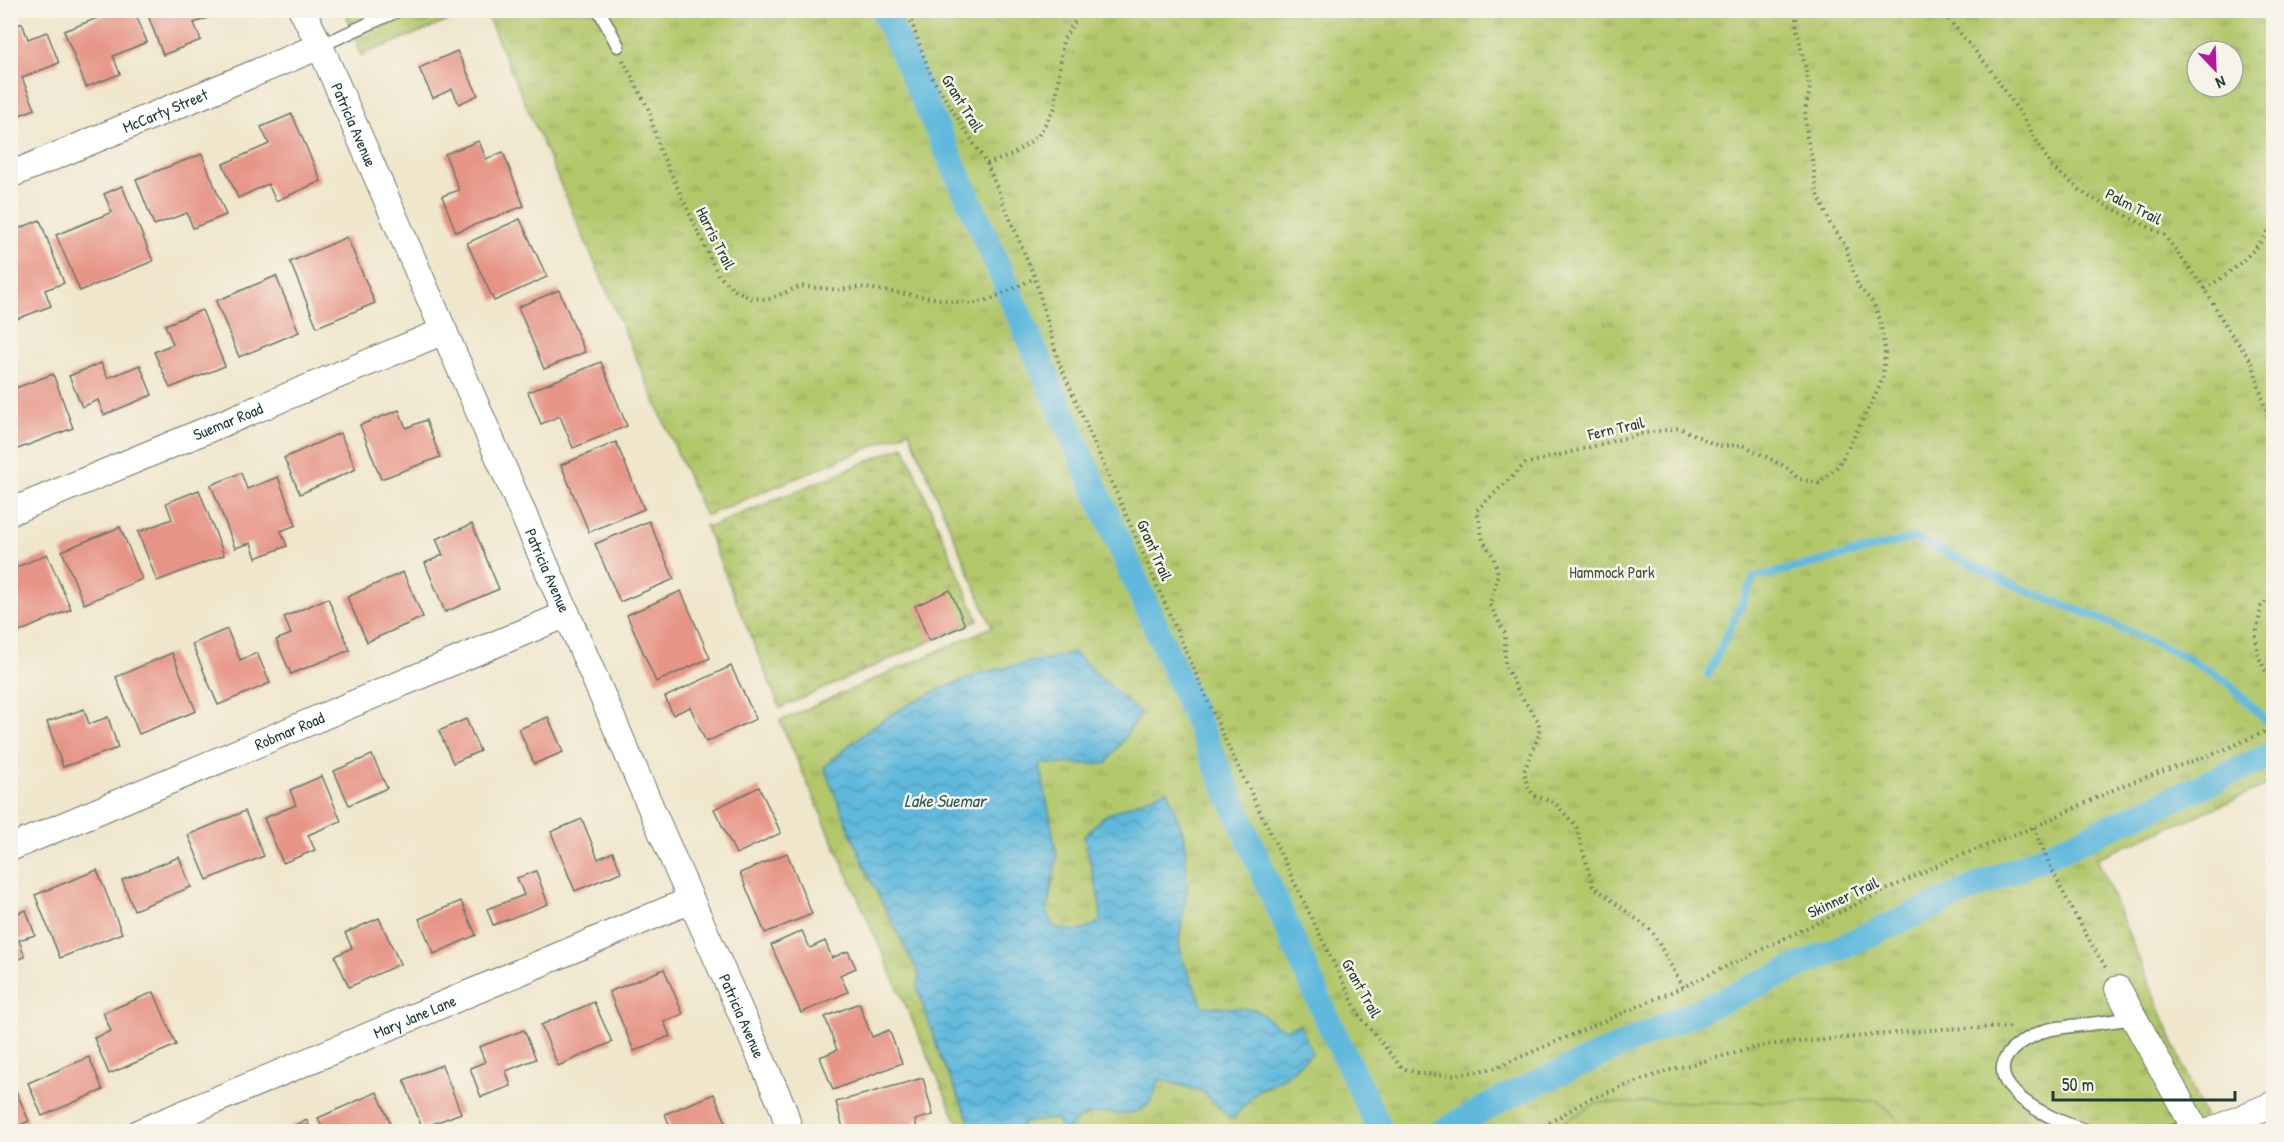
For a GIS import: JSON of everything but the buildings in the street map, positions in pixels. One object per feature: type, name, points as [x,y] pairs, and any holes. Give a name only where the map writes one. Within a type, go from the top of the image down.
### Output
[{"type":"street","name":"Patricia Avenue","points":[[302,10],[320,46],[783,1108],[790,1131]]},
{"type":"street","name":"McCarty Street","points":[[10,175],[320,46]]},
{"type":"street","name":"Suemar Road","points":[[10,512],[444,331]]},
{"type":"street","name":"Robmar Road","points":[[10,848],[567,614]]},
{"type":"street","name":"Mary Jane Lane","points":[[140,1131],[691,900]]},
{"type":"street","points":[[2118,989],[2193,1130],[2274,1104]]},
{"type":"lane","points":[[320,46],[399,10]]},
{"type":"lane","points":[[599,10],[618,46]]},
{"type":"lane","points":[[2092,1131],[2072,1126],[2042,1112],[2012,1092],[2003,1074],[2005,1059],[2014,1047],[2046,1030],[2134,1018]]},
{"type":"path","name":"Grant Trail","points":[[907,10],[931,76],[987,164],[1035,278],[1059,363],[1226,742],[1359,1015],[1402,1068],[1421,1074]]},
{"type":"path","points":[[987,164],[1012,155],[1038,136],[1055,108],[1063,40],[1082,10]]},
{"type":"path","name":"Fern Trail","points":[[1683,987],[1652,931],[1593,886],[1576,826],[1554,802],[1534,796],[1527,785],[1524,771],[1539,735],[1539,722],[1519,693],[1505,665],[1505,633],[1490,605],[1498,573],[1483,541],[1477,510],[1525,464],[1629,436],[1680,428],[1718,446],[1743,445],[1786,466],[1800,479],[1819,483],[1839,465],[1883,378],[1885,352],[1880,321],[1874,304],[1858,285],[1845,245],[1830,224],[1817,192],[1807,137],[1805,110],[1810,88],[1796,26],[1796,10]]},
{"type":"path","name":"Palm Trail","points":[[1941,10],[1990,69],[2051,166],[2086,195],[2164,235],[2205,289],[2227,328],[2252,362],[2270,425],[2274,448]]},
{"type":"path","name":"Harris Trail","points":[[618,46],[648,108],[660,150],[718,275],[735,290],[751,298],[769,299],[801,286],[840,290],[860,287],[972,304],[991,299],[1035,278]]},
{"type":"path","points":[[2205,289],[2236,268],[2264,240],[2274,223]]},
{"type":"path","points":[[2274,593],[2261,607],[2256,636],[2258,656],[2274,687]]},
{"type":"path","name":"Skinner Trail","points":[[1421,1074],[1456,1075],[1495,1068],[1683,987],[1949,861],[2124,785],[2218,752],[2274,728]]},
{"type":"path","points":[[2034,826],[2051,870],[2075,917],[2118,989]]},
{"type":"path","points":[[1534,1131],[1587,1100],[1666,1071],[1766,1045],[1942,1029],[2008,1027],[2046,1030]]},
{"type":"green space","points":[[345,10],[474,11],[361,55]]},
{"type":"green space","name":"Hammock Park","points":[[485,11],[2273,11],[2273,783],[2097,858],[2210,1131],[961,1131],[780,721],[992,627],[909,431],[705,516]]},
{"type":"green space","points":[[904,446],[978,620],[780,708],[705,525],[710,527]]},
{"type":"green space","points":[[1879,1101],[1900,1123],[1900,1131],[1548,1131],[1597,1103]]},
{"type":"water","name":"Lake Suemar","points":[[1074,653],[1141,714],[1106,764],[1040,764],[1057,856],[1047,913],[1054,927],[1068,930],[1084,930],[1101,920],[1099,899],[1084,837],[1102,817],[1167,790],[1185,838],[1187,891],[1179,942],[1182,958],[1203,1006],[1254,1009],[1283,1029],[1300,1024],[1312,1053],[1285,1077],[1257,1091],[1232,1120],[1203,1092],[1159,1079],[1151,1101],[1138,1111],[1088,1115],[1064,1131],[1056,1119],[1023,1123],[1019,1131],[972,1131],[940,1056],[917,987],[920,977],[869,877],[824,768],[877,724],[936,691],[980,674]]},
{"type":"waterway","points":[[883,10],[961,182],[1329,1023],[1381,1132]]},
{"type":"waterway","points":[[1708,675],[1754,578],[1915,538],[2029,592],[2099,618],[2187,658],[2226,681],[2274,729]]},
{"type":"waterway","points":[[1441,1132],[1506,1097],[2274,754]]}]
